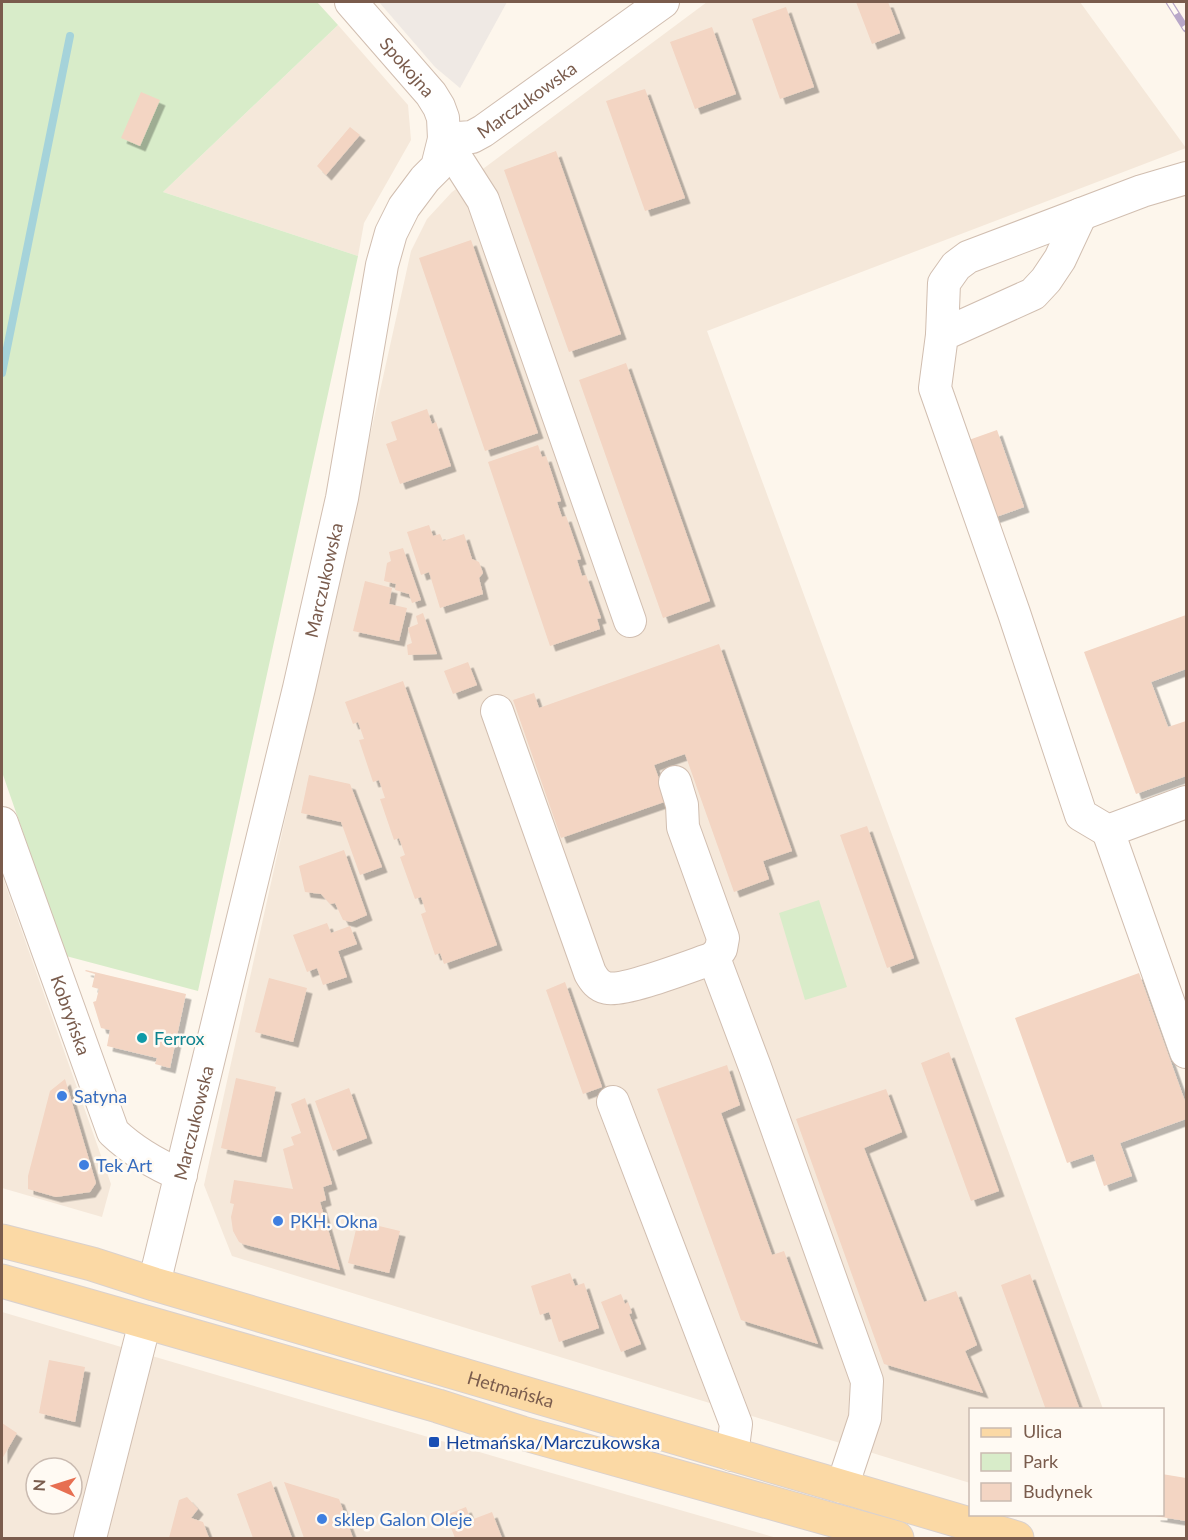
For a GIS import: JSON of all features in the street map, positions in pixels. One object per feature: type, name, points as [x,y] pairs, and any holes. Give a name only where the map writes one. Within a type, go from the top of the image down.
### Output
[{"type":"main road","name":"Hetmańska","points":[[3,1241],[92,1264],[1017,1539]]},
{"type":"main road","points":[[2,1275],[10,1261],[10,1255],[3,1241]]},
{"type":"main road","name":"Hetmańska","points":[[2,1281],[522,1433],[897,1539]]},
{"type":"main road","points":[[145,1322],[154,1284]]},
{"type":"main road","points":[[292,1364],[285,1347],[290,1335],[302,1327]]},
{"type":"street","name":"Spokojna","points":[[351,2],[435,101],[443,118],[444,139]]},
{"type":"street","name":"Marczukowska","points":[[154,1284],[293,711],[342,498],[382,265],[391,233],[404,207],[437,166],[444,139],[472,137],[483,131],[663,2]]},
{"type":"street","points":[[444,139],[483,200],[630,621]]},
{"type":"street","points":[[1186,178],[1142,191],[968,257],[956,266],[944,283],[942,335],[935,388],[1014,613],[1081,815],[1108,831],[1186,1052]]},
{"type":"street","points":[[942,335],[1033,294],[1060,259],[1081,214]]},
{"type":"street","points":[[497,711],[590,973],[603,987],[624,987],[714,958],[722,949],[723,938],[683,827],[682,805],[675,782]]},
{"type":"street","points":[[1108,831],[1186,802]]},
{"type":"street","name":"Kobryńska","points":[[2,823],[112,1132],[156,1165],[181,1175]]},
{"type":"street","points":[[714,958],[867,1381],[866,1418],[842,1487]]},
{"type":"street","points":[[614,1102],[736,1424],[732,1455]]},
{"type":"street","points":[[90,1539],[145,1322]]},
{"type":"shaded area","points":[[379,2],[507,2],[460,88],[435,67]]},
{"type":"shaded area","points":[[707,2],[1080,2],[1186,148],[707,331],[1103,1408],[969,1408],[969,1483],[232,1256],[204,1185],[411,251],[427,219],[452,192]]},
{"type":"shaded area","points":[[338,25],[408,105],[411,140],[364,223],[358,256],[163,192]]},
{"type":"shaded area","points":[[2,875],[111,1184],[102,1217],[2,1188]]},
{"type":"shaded area","points":[[2,1312],[517,1463],[777,1538],[2,1538]]},
{"type":"green space","points":[[2,2],[317,2],[338,25],[163,192],[358,256],[198,991],[66,956],[2,772]]},
{"type":"green space","points":[[819,900],[847,987],[805,1000],[779,913]]},
{"type":"building","points":[[856,2],[888,2],[900,33],[872,44]]},
{"type":"building","points":[[786,7],[814,87],[780,99],[752,19]]},
{"type":"building","points":[[712,27],[736,94],[695,109],[670,42]]},
{"type":"building","points":[[645,89],[685,198],[645,211],[606,101]]},
{"type":"building","points":[[141,92],[160,100],[140,146],[121,138]]},
{"type":"building","points":[[350,127],[360,135],[326,175],[317,166]]},
{"type":"building","points":[[556,151],[621,334],[569,352],[504,170]]},
{"type":"building","points":[[471,240],[538,433],[485,451],[419,258]]},
{"type":"building","points":[[626,363],[710,601],[663,618],[579,380]]},
{"type":"building","points":[[427,409],[432,424],[436,422],[451,466],[400,484],[386,444],[397,440],[391,422]]},
{"type":"building","points":[[997,430],[1024,507],[993,518],[966,441]]},
{"type":"building","points":[[538,445],[542,457],[546,456],[561,501],[557,502],[562,517],[566,516],[581,559],[577,560],[582,576],[586,575],[601,618],[597,619],[600,629],[550,646],[488,462]]},
{"type":"building","points":[[429,525],[433,536],[440,534],[443,541],[464,534],[472,559],[479,562],[483,573],[479,578],[483,594],[440,608],[429,572],[421,575],[407,532]]},
{"type":"building","points":[[403,548],[421,600],[412,603],[409,594],[395,590],[396,584],[384,581],[387,563],[391,561],[389,552]]},
{"type":"building","points":[[365,581],[392,588],[389,604],[407,608],[399,641],[353,631]]},
{"type":"building","points":[[423,613],[437,654],[408,655],[407,645],[412,643],[408,628],[418,624],[416,616]]},
{"type":"building","points":[[1186,615],[1186,669],[1151,682],[1168,727],[1186,721],[1186,776],[1136,794],[1084,652]]},
{"type":"building","points":[[719,644],[792,851],[763,861],[769,879],[734,892],[685,754],[654,765],[667,801],[561,838],[513,700],[534,693],[539,708]]},
{"type":"building","points":[[468,662],[477,685],[453,694],[444,671]]},
{"type":"building","points":[[403,681],[497,945],[444,964],[440,953],[435,955],[421,914],[426,912],[421,897],[415,899],[400,857],[405,855],[399,838],[394,840],[380,799],[385,798],[379,780],[373,782],[359,740],[364,739],[358,722],[353,724],[345,702]]},
{"type":"building","points":[[309,775],[350,784],[382,867],[360,875],[341,822],[301,813]]},
{"type":"building","points":[[867,826],[914,958],[887,968],[840,835]]},
{"type":"building","points":[[344,850],[367,915],[351,922],[343,920],[335,903],[330,904],[321,894],[305,892],[299,866]]},
{"type":"building","points":[[327,923],[331,933],[350,926],[357,944],[338,951],[347,977],[323,985],[317,968],[307,972],[293,935]]},
{"type":"building","points":[[86,970],[186,994],[170,1068],[155,1064],[157,1058],[107,1046],[110,1030],[101,1028],[93,1002],[96,1001],[99,989],[92,987],[95,974]]},
{"type":"building","points":[[1139,973],[1186,1104],[1186,1119],[1120,1143],[1132,1176],[1104,1186],[1093,1154],[1067,1163],[1015,1018]]},
{"type":"building","points":[[269,978],[307,988],[293,1042],[255,1032]]},
{"type":"building","points":[[565,982],[602,1087],[583,1094],[546,990]]},
{"type":"building","points":[[949,1052],[999,1191],[971,1201],[921,1063]]},
{"type":"building","points":[[727,1065],[740,1105],[721,1113],[772,1255],[784,1251],[818,1344],[741,1320],[657,1089]]},
{"type":"building","points":[[236,1078],[276,1087],[261,1157],[221,1148]]},
{"type":"building","points":[[65,1079],[96,1183],[90,1192],[56,1197],[28,1189],[28,1176],[50,1091]]},
{"type":"building","points":[[349,1088],[367,1138],[333,1151],[315,1101]]},
{"type":"building","points":[[886,1089],[902,1132],[864,1148],[924,1302],[956,1291],[977,1345],[965,1351],[983,1393],[884,1364],[796,1119]]},
{"type":"building","name":"PKH. Okna","points":[[305,1098],[332,1184],[323,1187],[326,1200],[320,1202],[340,1270],[243,1244],[239,1242],[233,1231],[231,1217],[234,1204],[230,1203],[234,1180],[293,1189],[283,1149],[294,1145],[291,1137],[301,1133],[291,1104]]},
{"type":"building","points":[[358,1221],[400,1231],[389,1273],[348,1263]]},
{"type":"building","points":[[570,1273],[575,1286],[584,1283],[599,1328],[559,1342],[549,1312],[540,1315],[531,1286]]},
{"type":"building","points":[[1030,1274],[1079,1408],[1045,1408],[1001,1285]]},
{"type":"building","points":[[621,1294],[625,1304],[628,1302],[632,1313],[629,1314],[641,1344],[621,1352],[601,1302]]},
{"type":"building","points":[[49,1360],[85,1367],[75,1422],[39,1413]]},
{"type":"building","points":[[2,1423],[17,1433],[2,1459]]},
{"type":"building","points":[[1164,1474],[1186,1478],[1186,1521],[1155,1516],[1164,1516]]},
{"type":"building","points":[[271,1481],[292,1538],[253,1538],[237,1494]]},
{"type":"building","name":"sklep Galon Oleje","points":[[284,1482],[339,1499],[353,1538],[304,1538]]},
{"type":"building","points":[[187,1497],[198,1509],[191,1518],[203,1522],[209,1538],[169,1538],[179,1500]]},
{"type":"building","points":[[466,1507],[471,1520],[492,1512],[502,1538],[455,1538],[446,1515]]},
{"type":"waterway","points":[[2,373],[70,36]]},
{"type":"railway","points":[[1169,2],[1186,29]]},
{"type":"place","name":"Ferrox","points":[[142,1038]]},
{"type":"place","name":"Satyna","points":[[62,1096]]},
{"type":"place","name":"Tek Art","points":[[84,1165]]},
{"type":"place","name":"PKH. Okna","points":[[278,1221]]},
{"type":"place","name":"Hetmańska/Marczukowska","points":[[434,1442]]},
{"type":"place","name":"sklep Galon Oleje","points":[[322,1519]]}]
